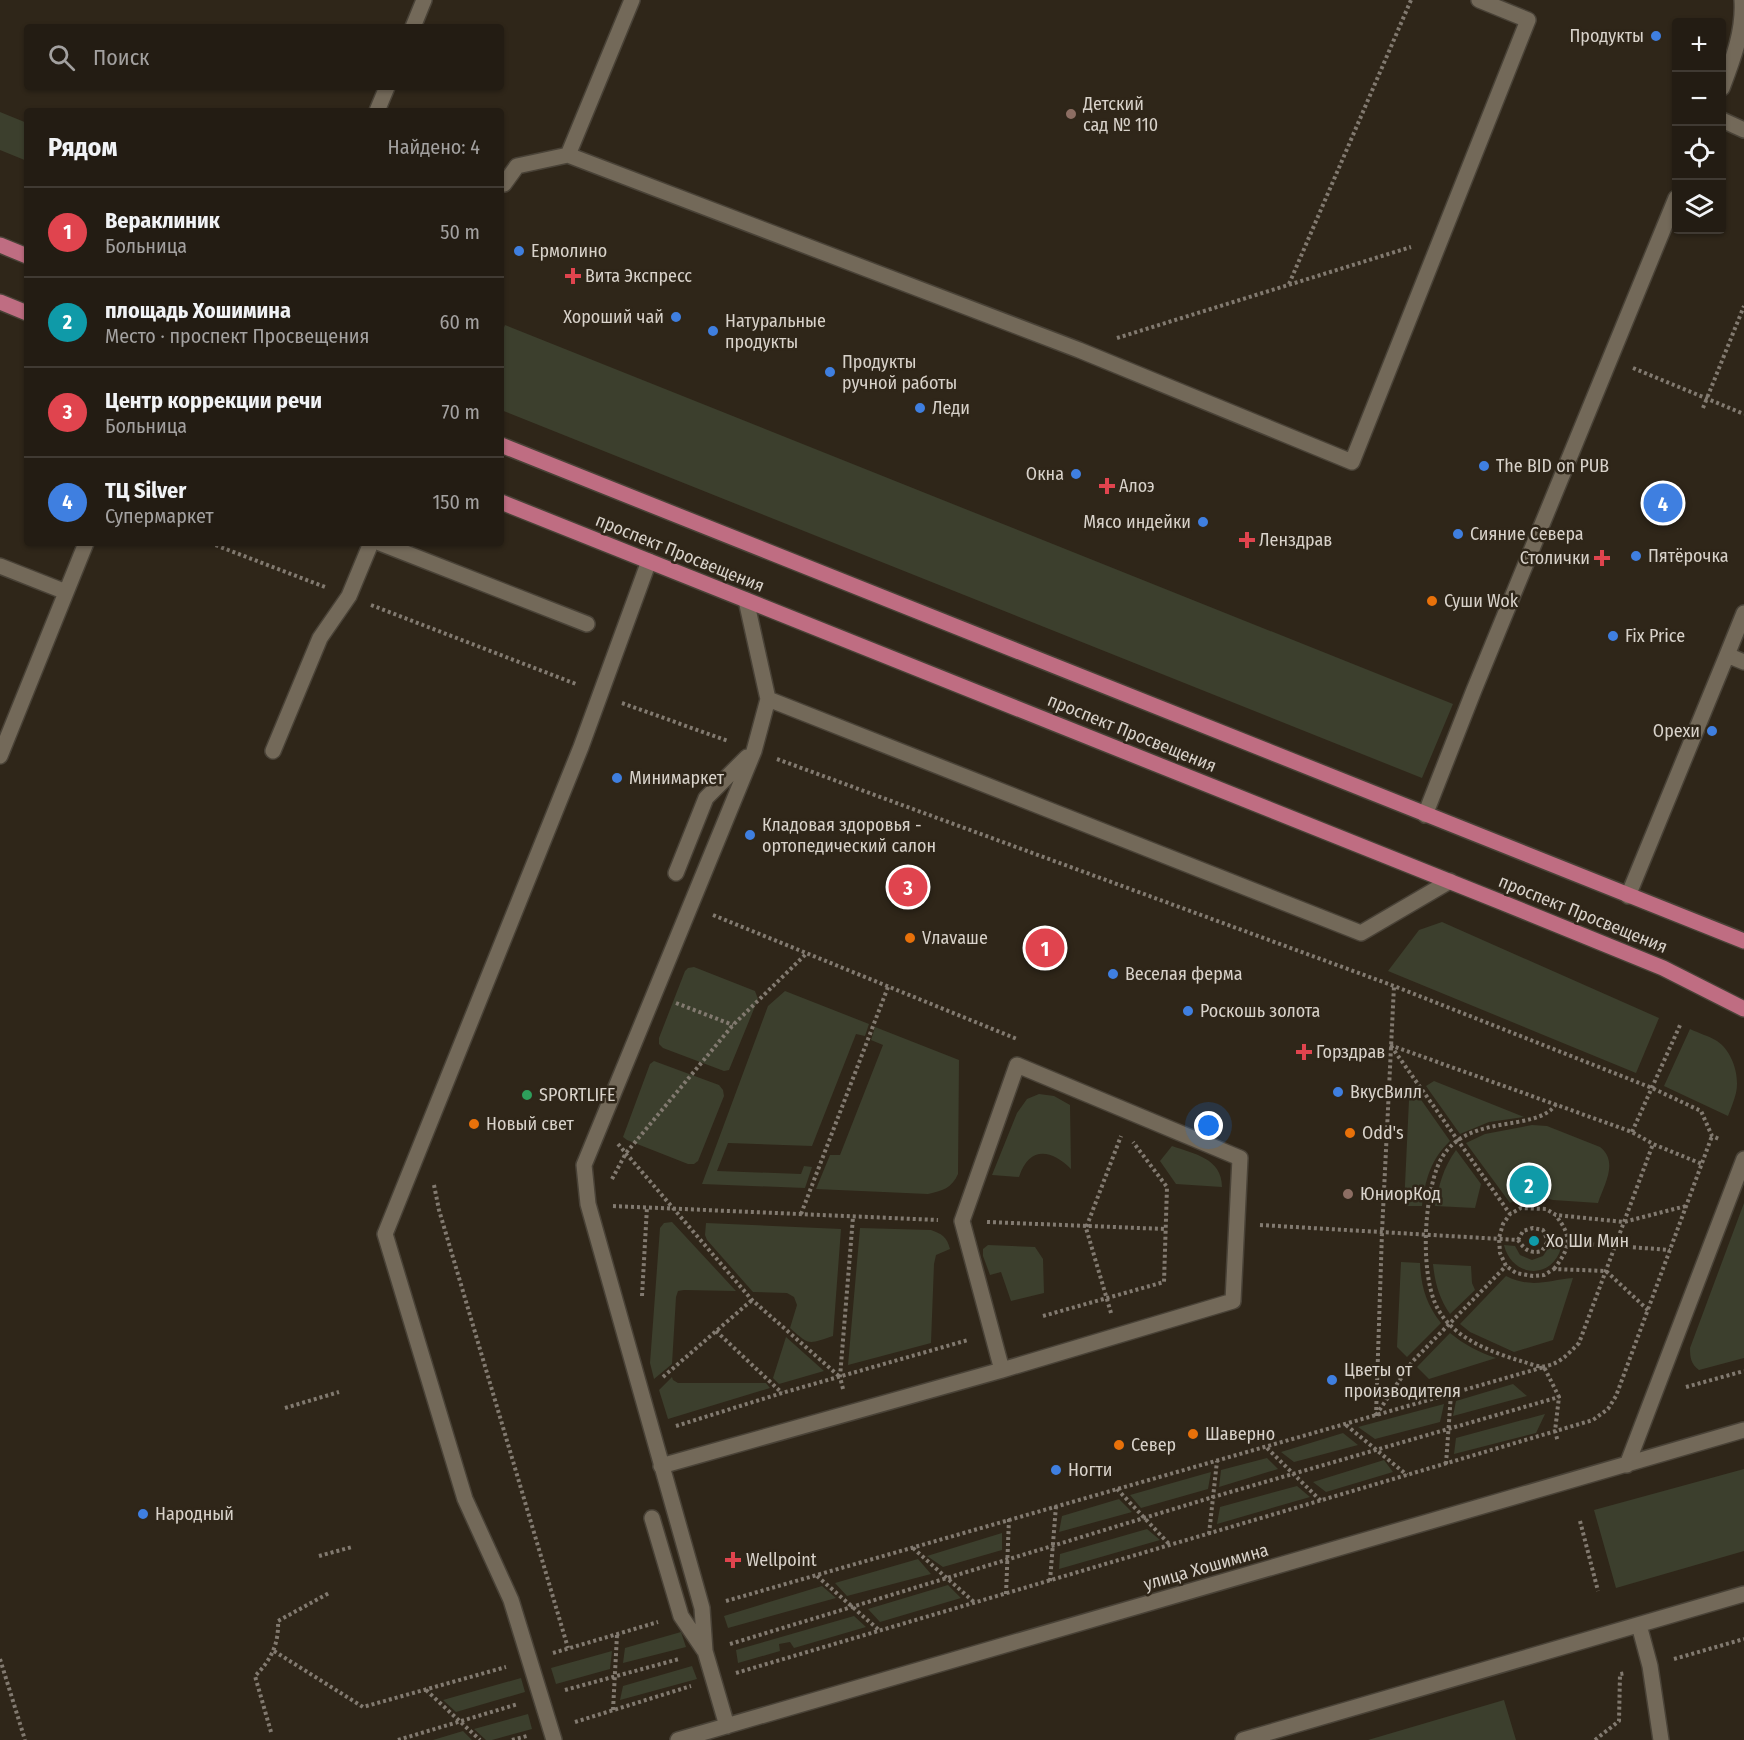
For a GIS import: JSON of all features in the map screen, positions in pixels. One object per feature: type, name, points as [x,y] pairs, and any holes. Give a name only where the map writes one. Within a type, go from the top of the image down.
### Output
[{"type":"main road","points":[[0,245],[24,255]]},
{"type":"main road","points":[[0,302],[24,312]]},
{"type":"main road","name":"проспект Просвещения","points":[[504,446],[1744,941]]},
{"type":"main road","name":"проспект Просвещения","points":[[504,503],[1663,968],[1744,1011]]},
{"type":"street","points":[[414,24],[424,0]]},
{"type":"street","points":[[568,155],[632,0]]},
{"type":"street","points":[[504,183],[517,166],[568,155],[1079,350],[1352,462],[1528,20],[1479,0]]},
{"type":"street","points":[[1726,78],[1740,41],[1742,0]]},
{"type":"street","points":[[378,108],[386,90]]},
{"type":"street","points":[[1726,122],[1744,129]]},
{"type":"street","points":[[1425,815],[1474,690],[1672,210]]},
{"type":"street","points":[[0,756],[5,730],[85,546]]},
{"type":"street","points":[[273,751],[320,638],[349,596],[370,546]]},
{"type":"street","points":[[388,546],[586,624]]},
{"type":"street","points":[[553,1735],[511,1600],[465,1499],[385,1234],[581,747],[649,561]]},
{"type":"street","points":[[0,566],[66,592]]},
{"type":"street","points":[[727,1726],[705,1651],[702,1608],[661,1466],[584,1165],[754,751],[768,699],[746,600]]},
{"type":"street","points":[[1628,896],[1744,613]]},
{"type":"street","points":[[1727,655],[1744,662]]},
{"type":"street","points":[[768,699],[1361,933],[1450,881]]},
{"type":"street","points":[[676,873],[706,798],[754,751]]},
{"type":"street","points":[[661,1466],[1002,1370],[1233,1301],[1240,1158],[1017,1065],[962,1221],[1002,1370]]},
{"type":"street","points":[[1627,1465],[1744,1159]]},
{"type":"street","name":"улица Хошимина","points":[[678,1740],[1744,1430]]},
{"type":"street","points":[[652,1518],[681,1616],[705,1651]]},
{"type":"street","points":[[1243,1740],[1744,1594]]},
{"type":"street","points":[[1639,1625],[1650,1666],[1661,1740]]},
{"type":"path","points":[[1289,285],[1411,0]]},
{"type":"path","points":[[1079,350],[1443,237]]},
{"type":"path","points":[[1703,408],[1744,306]]},
{"type":"path","points":[[1610,359],[1744,414]]},
{"type":"path","points":[[218,546],[600,694]]},
{"type":"path","points":[[616,713],[620,702],[1394,986],[1652,1088],[1701,1111],[1712,1136],[1719,1139]]},
{"type":"path","points":[[690,905],[1019,1040]]},
{"type":"path","points":[[593,1205],[626,1153],[733,1025],[807,953]]},
{"type":"path","points":[[1376,1416],[1394,986]]},
{"type":"path","points":[[801,1214],[888,987]]},
{"type":"path","points":[[674,1003],[733,1025]]},
{"type":"path","points":[[1632,1132],[1681,1023]]},
{"type":"path","points":[[1390,1045],[1632,1132],[1653,1144],[1702,1164]]},
{"type":"path","points":[[1390,1045],[1510,1214]]},
{"type":"path","points":[[1556,1104],[1543,1116],[1490,1126],[1458,1141],[1442,1157],[1437,1168],[1426,1234],[1427,1276],[1436,1306],[1449,1324],[1468,1339],[1484,1348],[1544,1367],[1559,1397],[1555,1431],[1558,1442]]},
{"type":"path","points":[[1043,1316],[1106,1298],[1164,1282],[1167,1187],[1123,1130],[1086,1228],[1106,1298],[1119,1335]]},
{"type":"path","points":[[512,1740],[553,1735],[613,1710],[1593,1420],[1608,1409],[1616,1396],[1712,1136]]},
{"type":"path","points":[[615,1141],[752,1299],[840,1377]]},
{"type":"path","points":[[702,1608],[1346,1425],[1560,1361],[1579,1343],[1653,1144]]},
{"type":"path","points":[[434,1174],[439,1210],[568,1648]]},
{"type":"path","points":[[593,1205],[1086,1228],[1165,1229]]},
{"type":"path","points":[[1556,1215],[1624,1222],[1686,1206]]},
{"type":"path","points":[[642,1297],[647,1207]]},
{"type":"path","points":[[1533,1207],[1546,1209],[1556,1215],[1566,1229],[1568,1241],[1565,1255],[1554,1269],[1544,1275],[1533,1276],[1516,1273],[1506,1266],[1500,1253],[1499,1238],[1503,1224],[1510,1214],[1521,1208],[1533,1207]]},
{"type":"path","points":[[849,1412],[840,1377],[853,1217]]},
{"type":"path","points":[[1270,1226],[1499,1238],[1518,1240],[1525,1250],[1534,1253],[1542,1251],[1548,1241]]},
{"type":"path","points":[[1518,1240],[1523,1231],[1533,1228],[1543,1230],[1548,1241]]},
{"type":"path","points":[[1548,1241],[1670,1250]]},
{"type":"path","points":[[1376,1416],[1412,1362],[1506,1266]]},
{"type":"path","points":[[1554,1269],[1605,1271],[1648,1310]]},
{"type":"path","points":[[657,1382],[752,1299]]},
{"type":"path","points":[[716,1331],[782,1393]]},
{"type":"path","points":[[671,1428],[782,1393],[970,1340]]},
{"type":"path","points":[[1686,1387],[1744,1371]]},
{"type":"path","points":[[285,1408],[339,1392]]},
{"type":"path","points":[[1446,1464],[1451,1394]]},
{"type":"path","points":[[398,1740],[541,1696],[705,1651],[1293,1473],[1559,1397]]},
{"type":"path","points":[[1346,1425],[1407,1475]]},
{"type":"path","points":[[1266,1448],[1321,1501]]},
{"type":"path","points":[[1209,1534],[1217,1461]]},
{"type":"path","points":[[1118,1489],[1171,1545]]},
{"type":"path","points":[[1050,1581],[1056,1506]]},
{"type":"path","points":[[1006,1594],[1010,1520]]},
{"type":"path","points":[[1580,1521],[1598,1592]]},
{"type":"path","points":[[319,1556],[352,1546]]},
{"type":"path","points":[[912,1548],[975,1603]]},
{"type":"path","points":[[817,1575],[880,1631]]},
{"type":"path","points":[[271,1732],[255,1676],[268,1663],[274,1651],[278,1621],[329,1593]]},
{"type":"path","points":[[274,1651],[363,1707],[681,1616]]},
{"type":"path","points":[[613,1710],[617,1635]]},
{"type":"path","points":[[1595,1740],[1619,1721],[1620,1674],[1744,1639]]},
{"type":"path","points":[[0,1659],[25,1740]]},
{"type":"path","points":[[426,1690],[480,1740]]},
{"type":"green space","points":[[0,112],[24,122],[24,160],[0,150]]},
{"type":"green space","points":[[505,325],[1453,704],[1422,778],[504,411]]},
{"type":"green space","points":[[1442,922],[1659,1018],[1636,1073],[1388,971],[1419,930]]},
{"type":"green space","points":[[694,967],[755,991],[758,999],[729,1070],[724,1071],[663,1048],[659,1044],[659,1038],[685,971]]},
{"type":"green space","points":[[785,991],[869,1024],[865,1036],[856,1034],[812,1146],[728,1143],[717,1171],[801,1174],[804,1166],[812,1167],[805,1188],[702,1184],[768,1006]]},
{"type":"green space","points":[[875,1027],[959,1060],[958,1174],[950,1186],[942,1190],[928,1194],[816,1189],[830,1155],[840,1155],[883,1045],[871,1040]]},
{"type":"green space","points":[[1690,1029],[1717,1041],[1731,1057],[1736,1071],[1737,1086],[1728,1116],[1664,1086]]},
{"type":"green space","points":[[654,1061],[719,1085],[723,1090],[724,1096],[698,1161],[694,1164],[688,1164],[623,1137],[650,1064]]},
{"type":"green space","points":[[1434,1081],[1524,1117],[1489,1122],[1460,1134],[1426,1086]]},
{"type":"green space","points":[[1039,1094],[1054,1096],[1070,1105],[1071,1169],[1056,1157],[1041,1154],[1029,1160],[1019,1177],[992,1175],[1017,1113],[1027,1099]]},
{"type":"green space","points":[[1417,1094],[1450,1141],[1438,1155],[1430,1170],[1422,1206],[1404,1206],[1409,1100]]},
{"type":"green space","points":[[1532,1125],[1547,1126],[1600,1147],[1606,1153],[1609,1160],[1608,1174],[1598,1203],[1525,1196],[1510,1203],[1466,1143],[1485,1134]]},
{"type":"green space","points":[[1172,1146],[1212,1163],[1221,1177],[1222,1187],[1176,1184],[1160,1161]]},
{"type":"green space","points":[[1456,1150],[1481,1184],[1475,1208],[1435,1206],[1442,1177]]},
{"type":"green space","points":[[1744,1203],[1744,1358],[1699,1370],[1692,1361],[1690,1348]]},
{"type":"green space","points":[[672,1222],[736,1291],[678,1291],[672,1364],[654,1379],[650,1363],[660,1228],[664,1223]]},
{"type":"green space","points":[[706,1223],[841,1229],[833,1336],[810,1342],[790,1328],[797,1305],[794,1297],[787,1293],[753,1292],[707,1240]]},
{"type":"green space","points":[[860,1228],[931,1230],[943,1236],[950,1249],[936,1255],[934,1264],[931,1343],[848,1365]]},
{"type":"green space","points":[[988,1245],[1035,1247],[1043,1259],[1044,1293],[1011,1301],[1001,1272],[990,1275],[983,1256],[983,1249]]},
{"type":"green space","points":[[1504,1245],[1515,1246],[1520,1255],[1532,1260],[1543,1256],[1549,1247],[1561,1248],[1549,1266],[1532,1271],[1515,1264],[1508,1256]]},
{"type":"green space","points":[[1401,1262],[1420,1263],[1425,1294],[1441,1323],[1407,1357],[1397,1347]]},
{"type":"green space","points":[[1433,1264],[1471,1266],[1472,1283],[1475,1290],[1450,1314],[1438,1290]]},
{"type":"green space","points":[[1506,1276],[1532,1283],[1573,1278],[1553,1340],[1514,1352],[1470,1332],[1460,1324]]},
{"type":"green space","points":[[1450,1333],[1472,1348],[1496,1358],[1429,1379],[1417,1367]]},
{"type":"green space","points":[[786,1337],[824,1371],[779,1384],[773,1378]]},
{"type":"green space","points":[[672,1377],[678,1383],[766,1383],[770,1388],[668,1419],[659,1390]]},
{"type":"green space","points":[[1513,1384],[1527,1396],[1453,1416],[1456,1401]]},
{"type":"green space","points":[[1444,1404],[1440,1422],[1375,1439],[1358,1427]]},
{"type":"green space","points":[[1545,1414],[1536,1433],[1454,1454],[1456,1438]]},
{"type":"green space","points":[[1343,1433],[1358,1445],[1294,1462],[1281,1452]]},
{"type":"green space","points":[[1267,1458],[1278,1469],[1219,1487],[1221,1470]]},
{"type":"green space","points":[[1384,1460],[1393,1472],[1326,1492],[1313,1482]]},
{"type":"green space","points":[[1744,1469],[1744,1551],[1616,1588],[1594,1510]]},
{"type":"green space","points":[[1211,1472],[1208,1489],[1141,1508],[1130,1495]]},
{"type":"green space","points":[[1297,1486],[1310,1497],[1217,1524],[1220,1507]]},
{"type":"green space","points":[[1119,1499],[1132,1512],[1059,1532],[1062,1516]]},
{"type":"green space","points":[[1147,1529],[1160,1540],[1059,1569],[1060,1554]]},
{"type":"green space","points":[[1002,1533],[1002,1550],[943,1567],[927,1556]]},
{"type":"green space","points":[[918,1559],[931,1574],[847,1596],[835,1583]]},
{"type":"green space","points":[[948,1585],[961,1598],[880,1622],[868,1609]]},
{"type":"green space","points":[[822,1586],[836,1598],[728,1628],[724,1616]]},
{"type":"green space","points":[[854,1616],[866,1627],[794,1648],[790,1642],[779,1644],[780,1651],[738,1663],[736,1650]]},
{"type":"green space","points":[[681,1632],[686,1647],[623,1663],[625,1648]]},
{"type":"green space","points":[[612,1651],[610,1669],[556,1684],[551,1668]]},
{"type":"green space","points":[[692,1666],[697,1679],[620,1700],[623,1686]]},
{"type":"green space","points":[[521,1678],[525,1692],[456,1712],[443,1700]]},
{"type":"green space","points":[[1504,1700],[1516,1740],[1368,1740]]},
{"type":"green space","points":[[528,1714],[532,1729],[486,1740],[474,1729]]},
{"type":"green space","points":[[463,1731],[472,1740],[433,1740]]},
{"type":"place","name":"Продукты","points":[[1656,36]]},
{"type":"place","name":"Детский сад № 110","points":[[1071,114]]},
{"type":"place","name":"Ермолино","points":[[519,251]]},
{"type":"place","name":"Вита Экспресс","points":[[573,276]]},
{"type":"place","name":"Хороший чай","points":[[676,317]]},
{"type":"place","name":"Натуральные продукты","points":[[713,331]]},
{"type":"place","name":"Продукты ручной работы","points":[[830,372]]},
{"type":"place","name":"Леди","points":[[920,408]]},
{"type":"place","name":"The BID on PUB","points":[[1484,466]]},
{"type":"place","name":"Окна","points":[[1076,474]]},
{"type":"place","name":"Алоэ","points":[[1107,486]]},
{"type":"place","name":"ТЦ Silver","points":[[1663,503]]},
{"type":"place","name":"Мясо индейки","points":[[1203,522]]},
{"type":"place","name":"Сияние Севера","points":[[1458,534]]},
{"type":"place","name":"Ленздрав","points":[[1247,540]]},
{"type":"place","name":"Пятёрочка","points":[[1636,556]]},
{"type":"place","name":"Столички","points":[[1602,558]]},
{"type":"place","name":"Суши Wok","points":[[1432,601]]},
{"type":"place","name":"Fix Price","points":[[1613,636]]},
{"type":"place","name":"Орехи","points":[[1712,731]]},
{"type":"place","name":"Минимаркет","points":[[617,778]]},
{"type":"place","name":"Кладовая здоровья - ортопедический салон","points":[[750,835]]},
{"type":"place","name":"Центр коррекции речи","points":[[908,887]]},
{"type":"place","name":"Vлаvаше","points":[[910,938]]},
{"type":"place","name":"Вераклиник","points":[[1045,948]]},
{"type":"place","name":"Веселая ферма","points":[[1113,974]]},
{"type":"place","name":"Роскошь золота","points":[[1188,1011]]},
{"type":"place","name":"Горздрав","points":[[1304,1052]]},
{"type":"place","name":"ВкусВилл","points":[[1338,1092]]},
{"type":"place","name":"SPORTLIFE","points":[[527,1095]]},
{"type":"place","name":"Новый свет","points":[[474,1124]]},
{"type":"place","name":"Odd's","points":[[1350,1133]]},
{"type":"place","name":"площадь Хошимина","points":[[1529,1185]]},
{"type":"place","name":"ЮниорКод","points":[[1348,1194]]},
{"type":"place","name":"Хо Ши Мин","points":[[1534,1241]]},
{"type":"place","name":"Цветы от производителя","points":[[1332,1380]]},
{"type":"place","name":"Шаверно","points":[[1193,1434]]},
{"type":"place","name":"Север","points":[[1119,1445]]},
{"type":"place","name":"Ногти","points":[[1056,1470]]},
{"type":"place","name":"Народный","points":[[143,1514]]},
{"type":"place","name":"Wellpoint","points":[[733,1560]]}]
